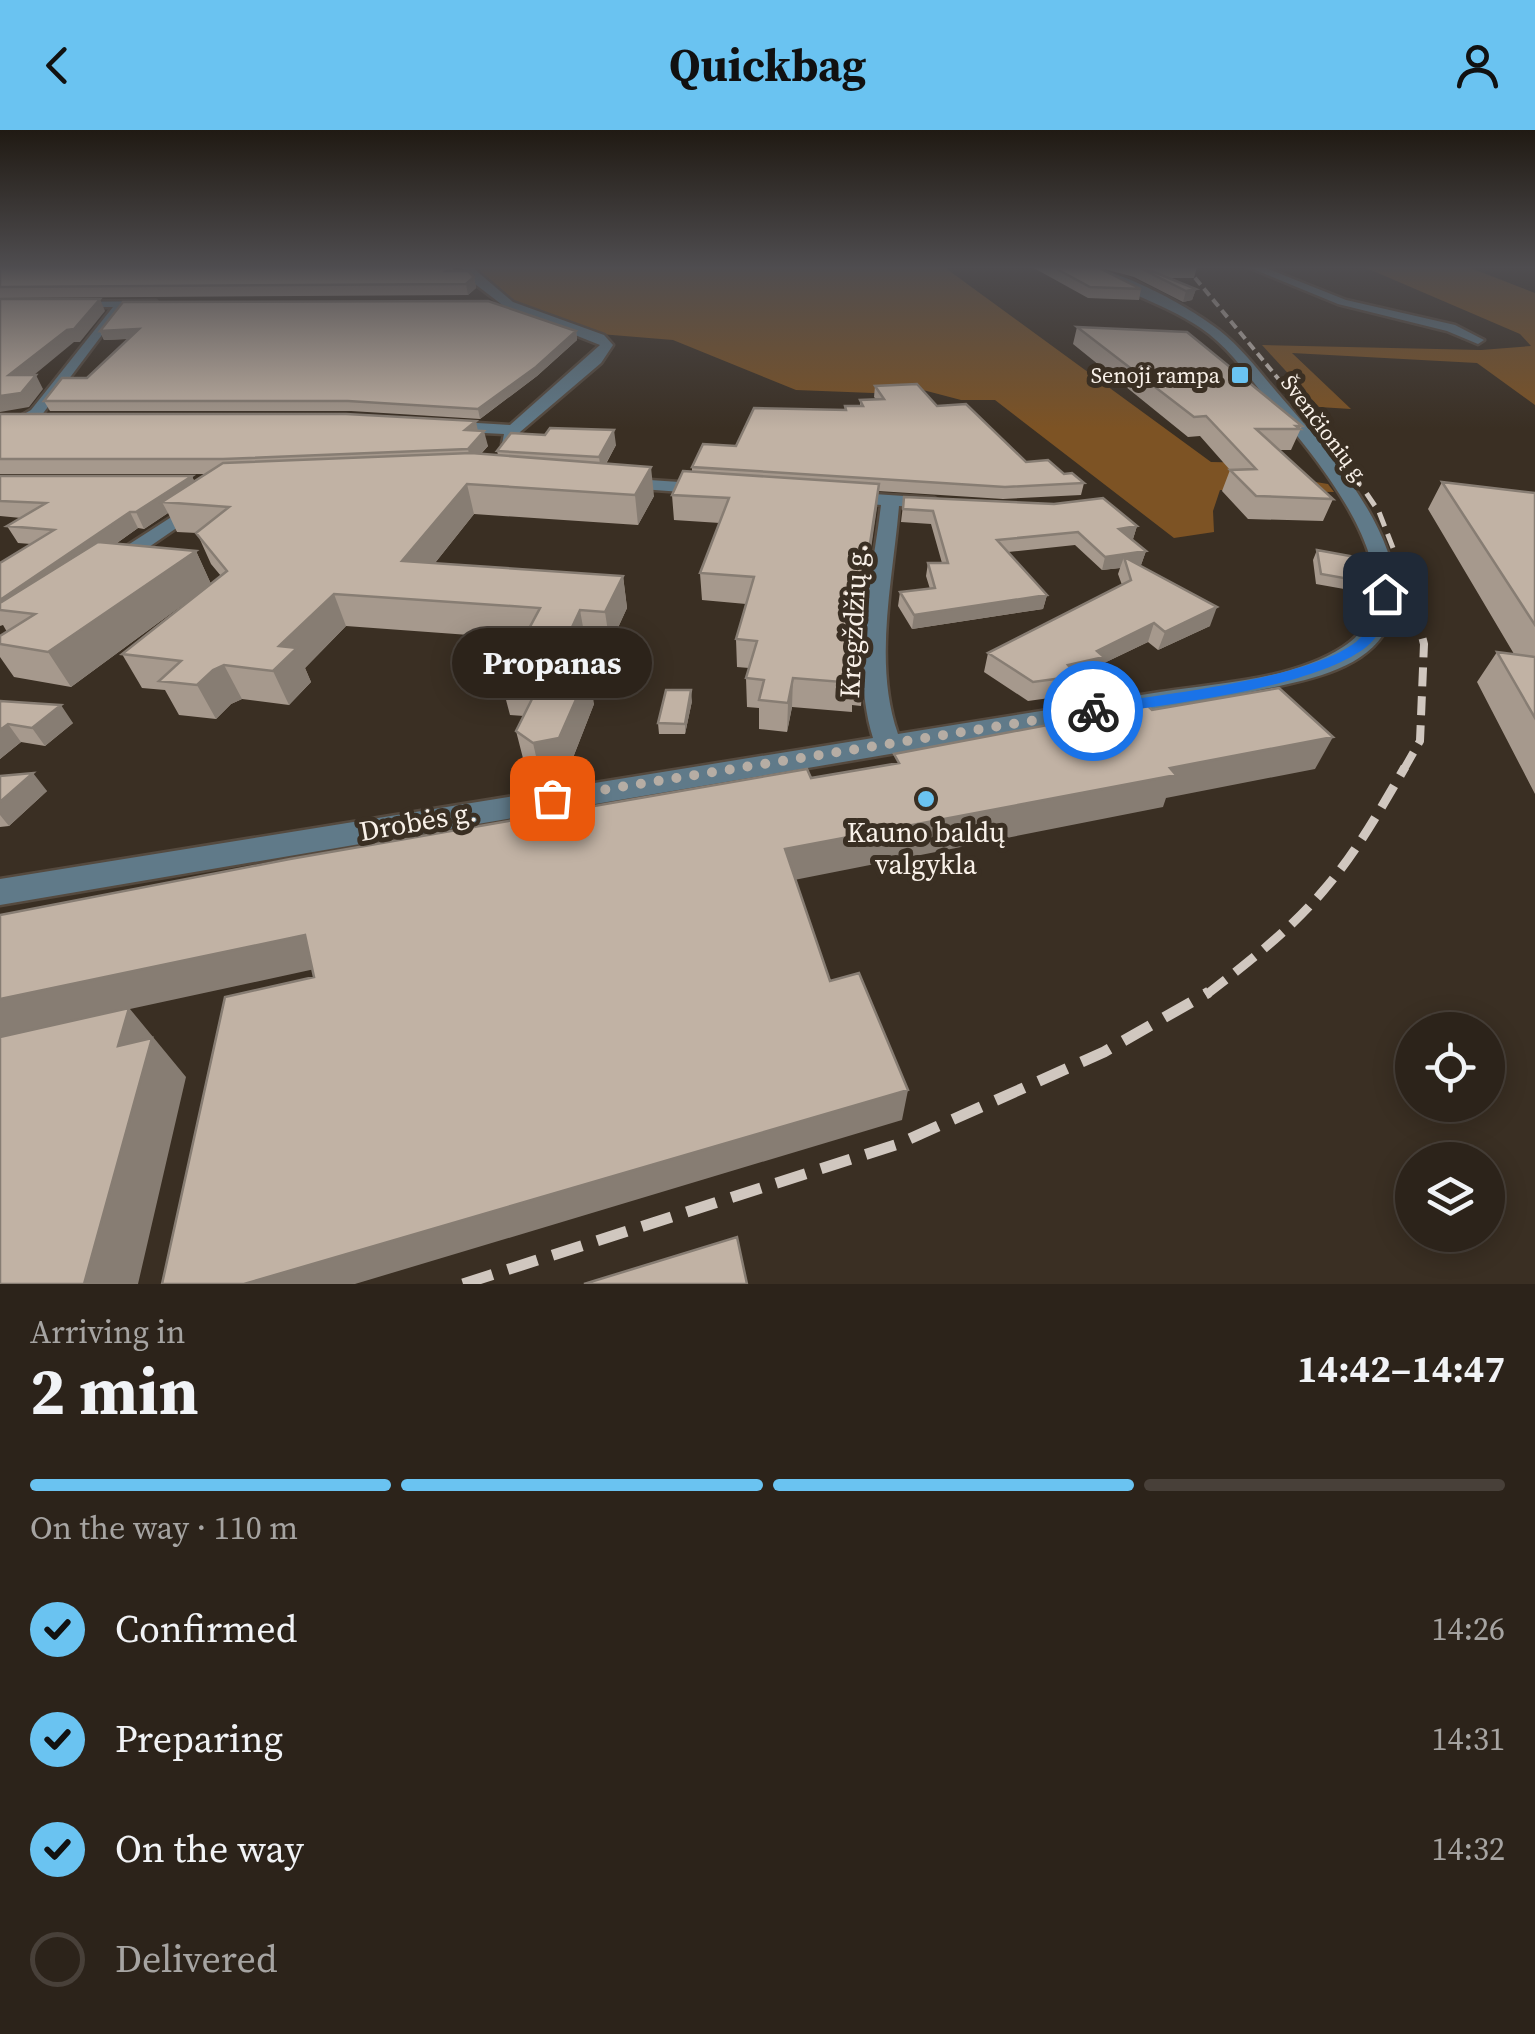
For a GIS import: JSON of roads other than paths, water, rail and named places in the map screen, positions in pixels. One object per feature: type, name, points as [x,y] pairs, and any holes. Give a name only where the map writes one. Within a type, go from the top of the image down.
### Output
[{"type":"street","points":[[44,420],[18,420],[36,413],[108,321]]},
{"type":"street","points":[[505,447],[514,430],[596,360],[607,345],[600,338],[548,321]]},
{"type":"street","name":"Švenčionių g.","points":[[1195,321],[1238,354],[1316,446],[1366,523],[1379,555],[1384,610],[1362,644]]},
{"type":"street","points":[[1424,321],[1478,340]]},
{"type":"street","points":[[423,424],[514,430]]},
{"type":"street","points":[[592,481],[724,490]]},
{"type":"street","points":[[99,573],[214,494]]},
{"type":"street","points":[[817,496],[946,504]]},
{"type":"street","name":"Kregždžių g.","points":[[888,744],[875,684],[890,500]]},
{"type":"street","name":"Drobės g.","points":[[0,892],[1238,687],[1319,666],[1362,644]]},
{"type":"railway","points":[[1230,321],[1343,457]]},
{"type":"railway","points":[[1341,455],[1379,512],[1410,592]]},
{"type":"railway","points":[[1404,769],[1420,741],[1424,644],[1410,592]]},
{"type":"railway","points":[[1206,995],[1310,906],[1357,846],[1405,767]]},
{"type":"railway","points":[[463,1284],[898,1144],[1104,1052],[1209,992]]},
{"type":"place","name":"Senoji rampa","points":[[1240,375]]},
{"type":"place","name":"Propanas","points":[[552,798]]},
{"type":"place","name":"Kauno baldų valgykla","points":[[926,799]]}]
